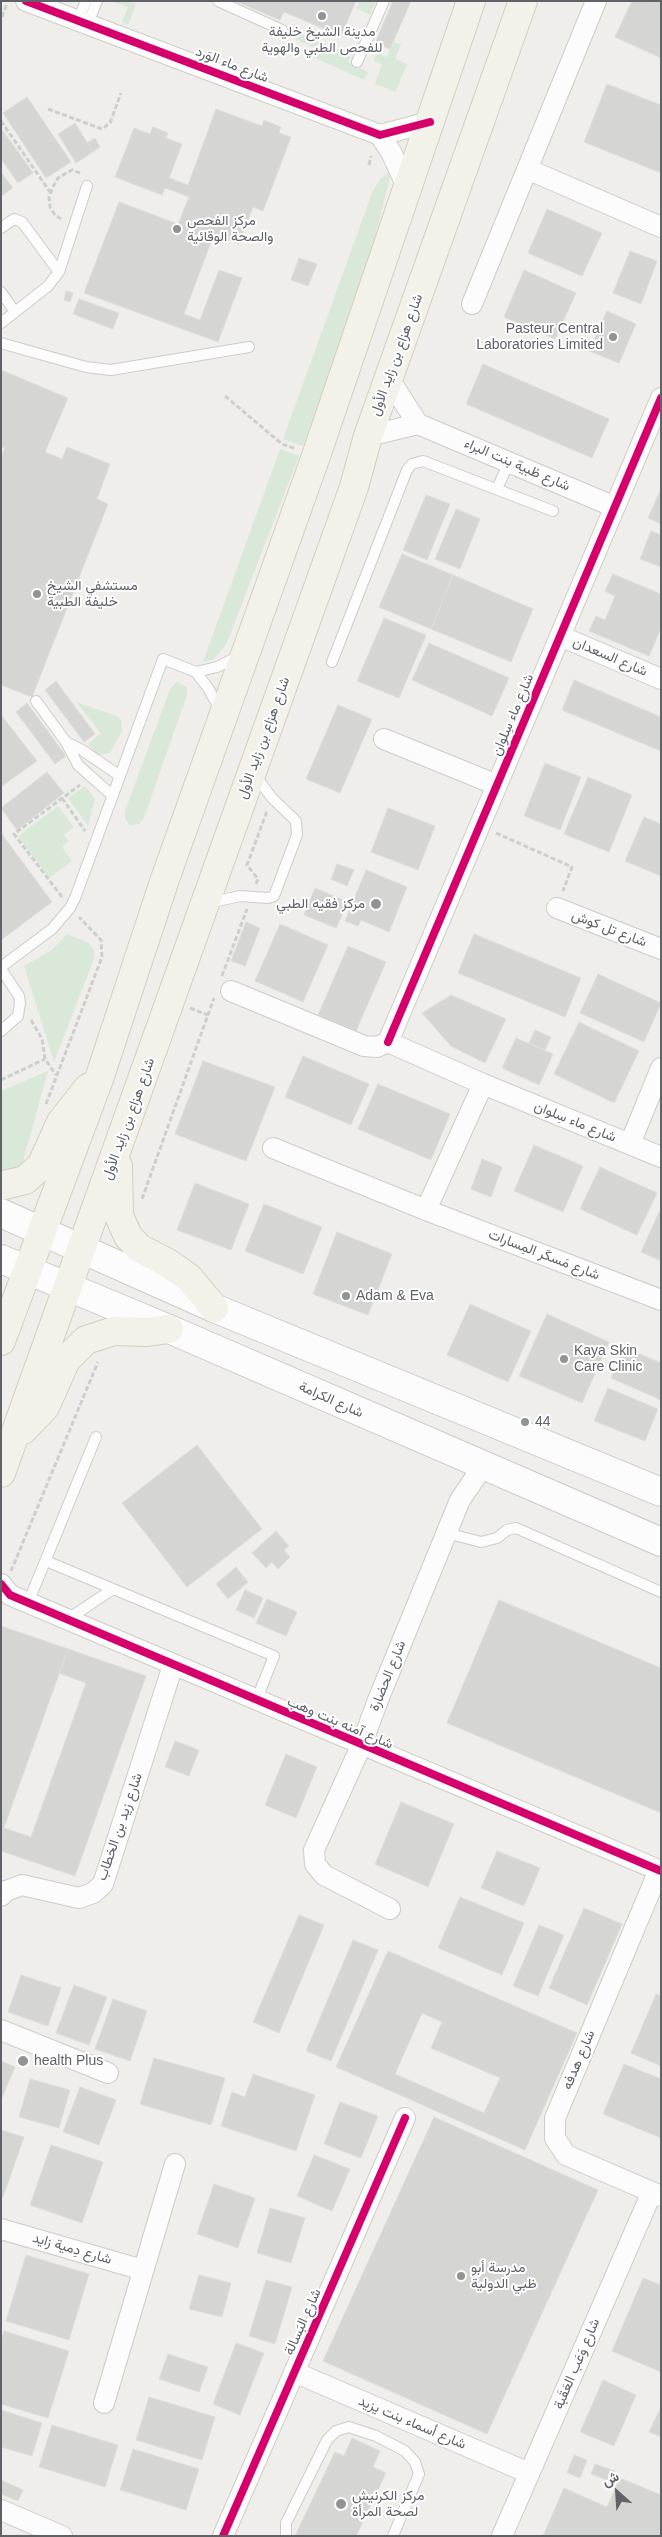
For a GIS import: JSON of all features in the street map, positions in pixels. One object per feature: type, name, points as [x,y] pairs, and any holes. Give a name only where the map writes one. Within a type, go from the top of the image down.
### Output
[{"type":"main road","points":[[1,1341],[99,1080],[222,715],[316,456],[471,1]]},
{"type":"main road","name":"شارع هزاع بن زايد الأول","points":[[1,1473],[354,487],[368,436],[523,1]]},
{"type":"main road","points":[[1,1186],[25,1180],[41,1166],[69,1110],[99,1080]]},
{"type":"main road","points":[[116,1155],[119,1178],[119,1216],[123,1229],[139,1248],[168,1263],[189,1278],[214,1308]]},
{"type":"main road","points":[[1,1213],[214,1308],[661,1492]]},
{"type":"main road","name":"شارع الكرامة","points":[[1,1259],[169,1329],[661,1542]]},
{"type":"main road","points":[[15,1435],[32,1423],[42,1411],[61,1369],[72,1352],[95,1335],[114,1331],[147,1332],[169,1329]]},
{"type":"street","name":"شارع ماء الوَرد","points":[[26,1],[380,135]]},
{"type":"street","points":[[472,304],[596,1]]},
{"type":"street","points":[[408,189],[391,152],[380,135],[430,122]]},
{"type":"street","points":[[527,170],[661,227]]},
{"type":"street","points":[[368,436],[418,424],[389,379]]},
{"type":"street","name":"شارع ماء سِلوان","points":[[661,398],[388,1042],[483,1084],[661,1157]]},
{"type":"street","name":"شارع ظبية بنت البراء","points":[[418,424],[615,506]]},
{"type":"street","name":"شارع السعدان","points":[[560,636],[661,679]]},
{"type":"street","points":[[384,739],[497,785]]},
{"type":"street","name":"شارع تل كوش","points":[[558,908],[661,949]]},
{"type":"street","points":[[222,989],[364,1046],[376,1047],[388,1042]]},
{"type":"street","points":[[630,1144],[661,1068]]},
{"type":"street","points":[[426,1210],[483,1084]]},
{"type":"street","name":"شارع مَسكَر المِسارات","points":[[273,1148],[426,1210],[661,1300]]},
{"type":"street","name":"شارع الحضارة","points":[[390,1909],[324,1875],[315,1864],[314,1850],[361,1746],[460,1500],[483,1466]]},
{"type":"street","name":"شارع آمنه بنت وهب","points":[[4,1591],[67,1620],[361,1746],[660,1871]]},
{"type":"street","name":"شارع زيد بن الخطاب","points":[[1,1896],[6,1891],[22,1886],[79,1898],[94,1893],[103,1884],[173,1665]]},
{"type":"street","name":"شارع هدفه","points":[[656,2194],[566,2155],[555,2138],[555,2118],[660,1871]]},
{"type":"street","points":[[1,2030],[108,2073]]},
{"type":"street","name":"شارع البَسالة","points":[[223,2536],[405,2118]]},
{"type":"street","points":[[104,2404],[175,2164]]},
{"type":"street","name":"شارع وَعَب العَقَبة","points":[[502,2536],[656,2194]]},
{"type":"street","name":"شارع دِمية زايد","points":[[1,2228],[143,2270]]},
{"type":"street","name":"شارع أسماء بنت يزيد","points":[[294,2372],[529,2473]]},
{"type":"street","points":[[1,2510],[62,2536]]},
{"type":"lane","points":[[83,22],[86,1]]},
{"type":"lane","points":[[83,22],[97,1]]},
{"type":"lane","points":[[218,1],[282,30]]},
{"type":"lane","points":[[357,62],[384,1]]},
{"type":"lane","points":[[1,323],[48,286],[59,272],[87,186]]},
{"type":"lane","points":[[1,228],[10,221],[20,220],[59,272]]},
{"type":"lane","points":[[1,292],[15,312]]},
{"type":"lane","points":[[1,343],[86,367],[111,370],[249,347]]},
{"type":"lane","points":[[332,662],[407,470],[412,464],[423,461],[553,511]]},
{"type":"lane","points":[[497,490],[509,462]]},
{"type":"lane","points":[[196,672],[217,667],[245,653]]},
{"type":"lane","points":[[1,1031],[18,1016],[20,1003],[19,996],[1,968],[52,929],[70,908],[95,846],[163,659],[196,672],[208,688],[222,715]]},
{"type":"lane","points":[[36,701],[66,742],[78,765],[113,796]]},
{"type":"lane","points":[[66,742],[82,750],[120,776]]},
{"type":"lane","points":[[206,904],[228,897],[251,896],[268,898],[276,893],[299,831],[296,821],[272,798],[252,770]]},
{"type":"lane","points":[[28,1603],[96,1437]]},
{"type":"lane","points":[[446,1533],[480,1542],[497,1538],[507,1530],[516,1528],[661,1592]]},
{"type":"lane","points":[[46,1561],[274,1656],[256,1701]]},
{"type":"lane","points":[[67,1620],[113,1588]]},
{"type":"lane","points":[[286,2536],[286,2523],[326,2440],[336,2431],[349,2427],[376,2436],[404,2451],[415,2462],[419,2474],[393,2536]]},
{"type":"path","points":[[2,17],[7,1]]},
{"type":"path","points":[[48,109],[102,129],[110,123],[121,93]]},
{"type":"path","points":[[1,121],[50,192]]},
{"type":"path","points":[[74,227],[52,211],[49,202],[50,192],[58,178],[64,173],[72,170],[84,174]]},
{"type":"path","points":[[225,396],[282,444],[316,456]]},
{"type":"path","points":[[43,1111],[103,951],[98,935],[70,908],[14,834],[91,777]]},
{"type":"path","points":[[62,798],[95,846]]},
{"type":"path","points":[[123,1229],[133,1224],[222,989],[258,879],[247,865],[272,798]]},
{"type":"path","points":[[480,826],[572,867],[558,908]]},
{"type":"path","points":[[20,1003],[40,1036],[46,1059],[56,1075]]},
{"type":"path","points":[[1,1080],[46,1059]]},
{"type":"path","points":[[4,1591],[104,1347],[95,1335]]},
{"type":"green space","points":[[129,1],[136,4],[128,25],[122,22],[128,7],[114,2]]},
{"type":"green space","points":[[360,1],[376,1],[370,15],[356,8]]},
{"type":"green space","points":[[292,29],[351,56],[348,62],[368,72],[364,80],[313,57],[317,49],[289,36]]},
{"type":"green space","points":[[393,42],[401,44],[395,59],[407,64],[396,92],[375,84],[382,64],[374,61],[376,53],[387,57]]},
{"type":"green space","points":[[392,170],[359,300],[303,446],[283,439],[372,193],[380,179]]},
{"type":"green space","points":[[280,449],[299,456],[226,645],[214,659],[203,662]]},
{"type":"green space","points":[[177,682],[187,687],[187,695],[144,818],[139,824],[130,825],[125,819],[125,811],[170,689]]},
{"type":"green space","points":[[76,702],[117,716],[121,720],[122,731],[110,753],[97,755],[88,744],[101,733]]},
{"type":"green space","points":[[85,786],[95,799],[88,826],[68,798]]},
{"type":"green space","points":[[58,806],[74,827],[64,835],[69,841],[62,847],[72,861],[49,878],[18,836]]},
{"type":"green space","points":[[67,934],[89,943],[94,950],[94,959],[54,1062],[24,966],[52,950]]},
{"type":"green space","points":[[48,1071],[22,1165],[19,1170],[1,1179],[1,1091]]},
{"type":"building","name":"مدينة الشيخ خليفة للفحص الطبي والهوية","points":[[235,1],[356,1],[341,36],[284,12],[280,20]]},
{"type":"building","points":[[393,1],[411,1],[390,49],[375,43]]},
{"type":"building","points":[[632,1],[661,2],[661,58],[615,37]]},
{"type":"building","points":[[607,84],[661,105],[661,173],[584,142]]},
{"type":"building","points":[[27,97],[71,162],[46,178],[3,113]]},
{"type":"building","name":"مركز الفحص والصحة الوقائية","points":[[216,109],[262,126],[264,120],[281,127],[279,133],[291,137],[263,211],[253,207],[239,244],[214,234],[184,314],[200,320],[219,270],[242,278],[218,342],[84,293],[119,202],[178,224],[189,197],[165,188],[162,195],[115,177],[134,128],[150,134],[153,127],[168,133],[166,138],[182,144],[169,178],[188,185]]},
{"type":"building","points":[[75,123],[93,152],[76,163],[58,134]]},
{"type":"building","points":[[1,128],[33,173],[18,183],[1,159]]},
{"type":"building","points":[[95,138],[100,147],[93,152],[87,143]]},
{"type":"building","points":[[1,172],[13,188],[1,196]]},
{"type":"building","points":[[547,209],[602,233],[582,276],[528,253]]},
{"type":"building","points":[[630,251],[657,261],[641,304],[613,293]]},
{"type":"building","points":[[299,258],[317,264],[308,286],[291,280]]},
{"type":"building","points":[[524,270],[576,293],[555,339],[504,317]]},
{"type":"building","points":[[66,291],[73,293],[70,302],[64,300]]},
{"type":"building","points":[[79,299],[119,313],[113,329],[73,314]]},
{"type":"building","name":"Pasteur Central Laboratories Limited","points":[[607,311],[636,324],[619,363],[589,351]]},
{"type":"building","points":[[483,364],[609,419],[592,458],[466,404]]},
{"type":"building","name":"مستشفي الشيخ خليفة الطبية","points":[[1,370],[68,398],[45,452],[62,459],[67,447],[110,464],[97,499],[108,504],[32,697],[1,685],[1,457],[5,448],[1,447]]},
{"type":"building","points":[[661,489],[661,524],[648,518]]},
{"type":"building","points":[[426,495],[450,504],[427,560],[403,550]]},
{"type":"building","points":[[456,509],[480,519],[460,569],[435,559]]},
{"type":"building","points":[[651,531],[661,535],[661,567],[640,559]]},
{"type":"building","points":[[402,554],[453,575],[431,629],[379,607]]},
{"type":"building","points":[[613,574],[661,594],[661,628],[649,656],[589,631],[596,616],[605,620],[615,596],[605,591]]},
{"type":"building","points":[[453,575],[533,609],[511,662],[431,629]]},
{"type":"building","points":[[384,618],[426,635],[399,698],[357,681]]},
{"type":"building","points":[[429,643],[509,678],[492,716],[412,680]]},
{"type":"building","points":[[574,680],[661,717],[661,751],[562,710]]},
{"type":"building","points":[[56,681],[95,734],[84,742],[45,690]]},
{"type":"building","points":[[27,703],[66,756],[55,764],[16,712]]},
{"type":"building","points":[[338,705],[372,719],[340,793],[306,779]]},
{"type":"building","points":[[1,715],[37,761],[1,787]]},
{"type":"building","points":[[545,763],[581,777],[560,830],[524,816]]},
{"type":"building","points":[[47,772],[64,793],[17,830],[1,808]]},
{"type":"building","points":[[588,777],[632,795],[609,852],[564,834]]},
{"type":"building","points":[[388,808],[435,826],[418,870],[371,852]]},
{"type":"building","points":[[644,817],[661,824],[661,876],[625,861]]},
{"type":"building","points":[[1,833],[52,902],[1,940]]},
{"type":"building","points":[[337,864],[354,870],[347,886],[331,879]]},
{"type":"building","name":"مركز فقيه الطبي","points":[[366,870],[407,887],[389,932],[361,920],[358,926],[345,921]]},
{"type":"building","points":[[315,888],[348,902],[336,928],[304,915]]},
{"type":"building","points":[[246,922],[260,928],[245,966],[231,961]]},
{"type":"building","points":[[280,924],[328,945],[303,1002],[255,981]]},
{"type":"building","points":[[474,934],[581,978],[565,1017],[458,973]]},
{"type":"building","points":[[348,946],[386,962],[356,1031],[318,1015]]},
{"type":"building","points":[[598,974],[661,1003],[644,1042],[580,1013]]},
{"type":"building","points":[[451,995],[506,1019],[485,1063],[451,1046],[422,1013]]},
{"type":"building","points":[[579,1022],[639,1051],[614,1103],[554,1074]]},
{"type":"building","points":[[535,1030],[551,1037],[545,1050],[529,1043]]},
{"type":"building","points":[[516,1038],[553,1054],[539,1085],[502,1068]]},
{"type":"building","points":[[303,1056],[369,1084],[351,1125],[285,1097]]},
{"type":"building","points":[[203,1061],[275,1087],[246,1161],[175,1134]]},
{"type":"building","points":[[378,1084],[450,1114],[431,1160],[358,1129]]},
{"type":"building","points":[[534,1145],[583,1166],[563,1212],[514,1191]]},
{"type":"building","points":[[482,1159],[502,1167],[491,1197],[471,1189]]},
{"type":"building","points":[[600,1167],[657,1193],[637,1235],[580,1209]]},
{"type":"building","points":[[195,1183],[249,1204],[231,1250],[177,1230]]},
{"type":"building","points":[[264,1204],[322,1227],[303,1274],[245,1251]]},
{"type":"building","points":[[659,1212],[661,1213],[661,1261],[641,1252]]},
{"type":"building","points":[[337,1232],[392,1254],[368,1315],[313,1294]]},
{"type":"building","points":[[470,1304],[531,1331],[508,1382],[447,1355]]},
{"type":"building","name":"Kaya Skin Care Clinic","points":[[547,1314],[609,1342],[582,1403],[519,1376]]},
{"type":"building","points":[[624,1347],[661,1363],[661,1400],[611,1378]]},
{"type":"building","points":[[608,1388],[658,1409],[645,1441],[594,1421]]},
{"type":"building","points":[[197,1445],[262,1529],[187,1587],[122,1503]]},
{"type":"building","points":[[276,1531],[289,1546],[284,1550],[290,1557],[278,1569],[272,1562],[266,1568],[252,1553]]},
{"type":"building","points":[[236,1567],[248,1582],[228,1599],[216,1584]]},
{"type":"building","points":[[245,1590],[263,1598],[254,1618],[236,1610]]},
{"type":"building","points":[[267,1599],[297,1612],[286,1636],[256,1623]]},
{"type":"building","points":[[499,1600],[661,1668],[661,1813],[447,1723]]},
{"type":"building","points":[[1,1626],[68,1649],[1,1836]]},
{"type":"building","points":[[68,1649],[146,1676],[75,1876],[1,1851],[1,1836],[4,1828],[31,1837],[86,1683],[59,1673]]},
{"type":"building","points":[[175,1741],[199,1750],[189,1776],[165,1767]]},
{"type":"building","points":[[286,1754],[317,1767],[296,1818],[265,1805]]},
{"type":"building","points":[[401,1802],[454,1824],[428,1887],[375,1864]]},
{"type":"building","points":[[497,1851],[540,1868],[524,1906],[481,1888]]},
{"type":"building","points":[[460,1897],[524,1923],[502,1975],[438,1948]]},
{"type":"building","points":[[584,1908],[622,1924],[587,2005],[549,1988]]},
{"type":"building","points":[[299,1915],[324,1925],[279,2033],[253,2022]]},
{"type":"building","points":[[539,1925],[564,1935],[538,1996],[513,1986]]},
{"type":"building","points":[[353,1940],[378,1950],[331,2061],[306,2051]]},
{"type":"building","points":[[388,1951],[577,2033],[525,2150],[336,2067]],"holes":[[[422,2013],[442,2022],[431,2048],[500,2078],[484,2113],[395,2074]]]},
{"type":"building","points":[[21,1975],[61,1988],[48,2026],[8,2012]]},
{"type":"building","points":[[74,1985],[107,1997],[89,2045],[56,2033]]},
{"type":"building","points":[[656,1994],[661,1996],[661,2066],[631,2053]]},
{"type":"building","points":[[113,1999],[147,2011],[130,2061],[95,2049]]},
{"type":"building","points":[[154,2058],[225,2078],[211,2125],[140,2104]]},
{"type":"building","points":[[1,2061],[15,2067],[1,2100]]},
{"type":"building","points":[[624,2064],[661,2079],[661,2138],[603,2114]]},
{"type":"building","points":[[253,2074],[315,2095],[296,2151],[221,2126],[232,2092],[245,2097]]},
{"type":"building","points":[[30,2079],[70,2090],[59,2128],[19,2117]]},
{"type":"building","points":[[80,2087],[116,2100],[99,2145],[63,2132]]},
{"type":"building","points":[[340,2102],[378,2116],[361,2158],[324,2144]]},
{"type":"building","name":"مدرسة أبو ظبي الدولية","points":[[434,2117],[598,2190],[487,2434],[323,2361]]},
{"type":"building","points":[[1,2130],[24,2137],[3,2197],[1,2197]]},
{"type":"building","points":[[51,2145],[103,2162],[82,2223],[30,2205]]},
{"type":"building","points":[[314,2155],[350,2169],[332,2211],[297,2196]]},
{"type":"building","points":[[214,2184],[255,2198],[238,2248],[197,2234]]},
{"type":"building","points":[[270,2208],[305,2218],[291,2263],[257,2253]]},
{"type":"building","points":[[26,2255],[89,2274],[69,2340],[6,2321]]},
{"type":"building","points":[[199,2275],[231,2283],[222,2317],[189,2309]]},
{"type":"building","points":[[643,2278],[661,2285],[661,2372],[612,2351]]},
{"type":"building","points":[[266,2280],[292,2287],[275,2344],[249,2336]]},
{"type":"building","points":[[4,2331],[69,2351],[48,2418],[1,2404],[1,2341]]},
{"type":"building","points":[[236,2343],[264,2353],[240,2415],[213,2404]]},
{"type":"building","points":[[168,2354],[208,2367],[199,2392],[159,2379]]},
{"type":"building","points":[[603,2380],[636,2395],[614,2446],[580,2432]]},
{"type":"building","points":[[149,2397],[215,2417],[202,2460],[136,2440]]},
{"type":"building","points":[[661,2407],[661,2437],[649,2432]]},
{"type":"building","points":[[1,2410],[42,2423],[32,2456],[1,2447]]},
{"type":"building","points":[[52,2425],[118,2445],[105,2487],[39,2467]]},
{"type":"building","name":"مركز الكرنيش لصحة المرأة","points":[[352,2438],[380,2451],[373,2467],[386,2473],[356,2536],[295,2536],[335,2452],[344,2456]]},
{"type":"building","points":[[133,2449],[199,2469],[186,2510],[120,2490]]},
{"type":"building","points":[[574,2455],[587,2460],[580,2478],[567,2473]]},
{"type":"building","points":[[595,2464],[615,2471],[612,2482],[591,2474]]},
{"type":"building","points":[[620,2478],[661,2495],[661,2536],[543,2536],[564,2488],[607,2507]]},
{"type":"building","points":[[1,2480],[23,2490],[18,2501],[1,2494]]},
{"type":"cycle path","points":[[26,1],[380,135],[430,122]]},
{"type":"cycle path","points":[[388,1042],[661,398]]},
{"type":"cycle path","points":[[1,1584],[10,1595],[661,1871]]},
{"type":"cycle path","points":[[223,2536],[405,2118]]},
{"type":"place","name":"مدينة الشيخ خليفة للفحص الطبي والهوية","points":[[322,16]]},
{"type":"place","name":"مركز الفحص والصحة الوقائية","points":[[177,229]]},
{"type":"place","name":"Pasteur Central Laboratories Limited","points":[[613,337]]},
{"type":"place","name":"مستشفي الشيخ خليفة الطبية","points":[[37,594]]},
{"type":"place","name":"مركز فقيه الطبي","points":[[376,904]]},
{"type":"place","name":"Adam & Eva","points":[[346,1296]]},
{"type":"place","name":"Kaya Skin Care Clinic","points":[[564,1359]]},
{"type":"place","name":"44","points":[[525,1422]]},
{"type":"place","name":"health Plus","points":[[23,2061]]},
{"type":"place","name":"مدرسة أبو ظبي الدولية","points":[[461,2276]]},
{"type":"place","name":"مركز الكرنيش لصحة المرأة","points":[[341,2504]]}]
